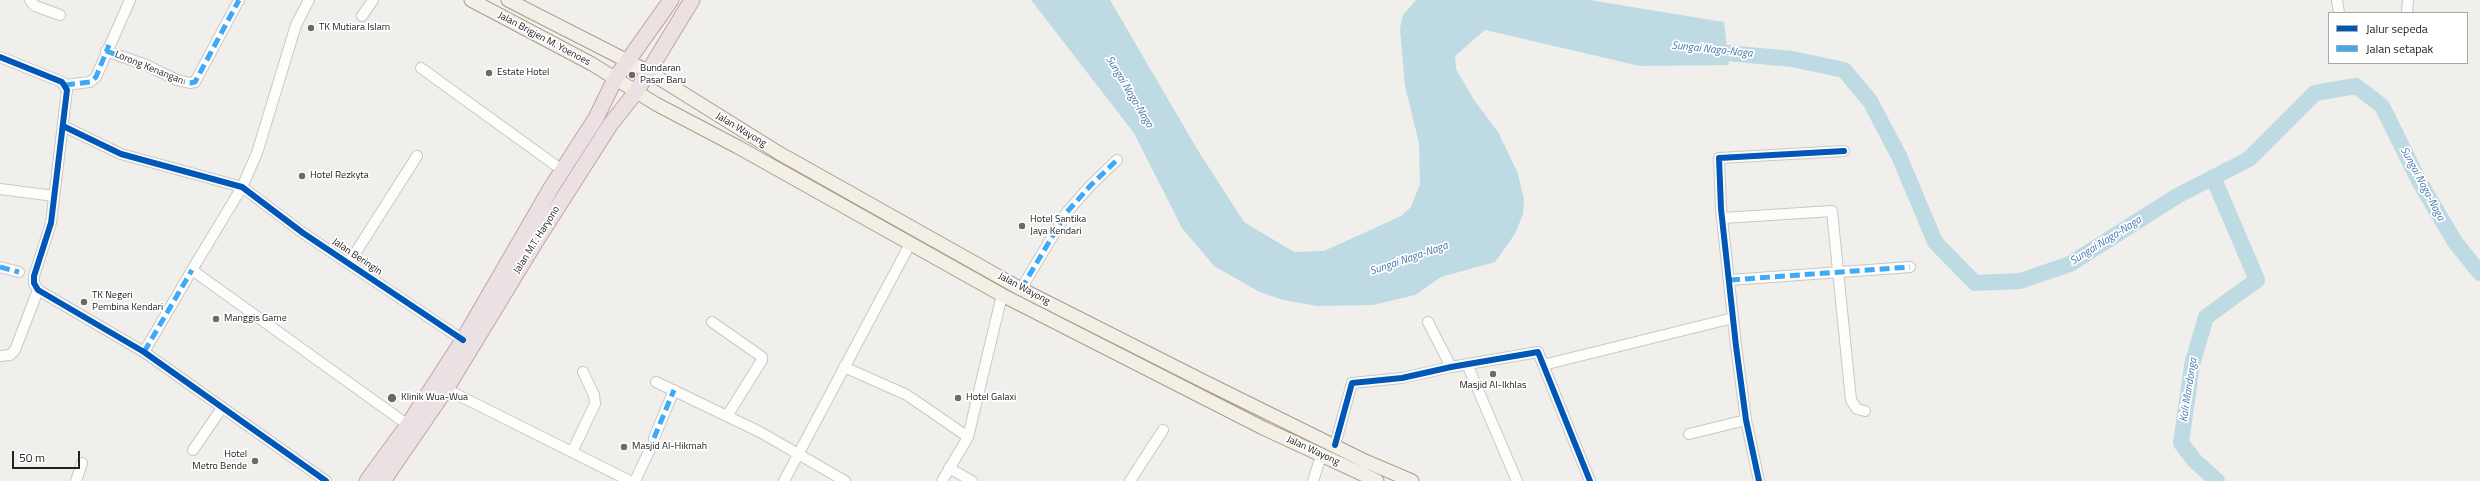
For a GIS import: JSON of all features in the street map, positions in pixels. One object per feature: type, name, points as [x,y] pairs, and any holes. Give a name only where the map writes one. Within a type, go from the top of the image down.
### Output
[{"type":"highway","name":"Jalan M.T. Haryono","points":[[367,481],[408,425],[463,340],[562,170],[596,118],[615,79],[627,60],[648,35],[671,0]]},
{"type":"highway","name":"Jalan M.T. Haryono","points":[[383,481],[446,389],[602,138],[636,92],[692,0]]},
{"type":"main road","name":"Jalan Brigjen M. Yoenoes","points":[[471,0],[592,64],[636,92]]},
{"type":"main road","name":"Jalan Brigjen M. Yoenoes","points":[[508,0],[649,72]]},
{"type":"main road","name":"Jalan Wayong","points":[[649,72],[766,145],[1021,289],[1335,445],[1412,481]]},
{"type":"main road","name":"Jalan Wayong","points":[[636,92],[1002,295],[1321,456],[1377,481]]},
{"type":"street","points":[[30,0],[35,6],[60,15]]},
{"type":"street","points":[[0,56],[65,85],[78,85],[93,80],[130,0]]},
{"type":"street","name":"Lorong Kenangan","points":[[106,51],[190,84],[195,82],[240,0]]},
{"type":"street","points":[[144,352],[242,187],[261,142],[296,25],[309,0]]},
{"type":"street","points":[[362,16],[373,0]]},
{"type":"street","points":[[2337,0],[2339,12]]},
{"type":"street","points":[[2407,12],[2408,0]]},
{"type":"street","points":[[420,68],[562,170]]},
{"type":"street","points":[[0,356],[10,355],[15,350],[38,290],[34,276],[48,235],[67,100],[65,85]]},
{"type":"street","name":"Jalan Beringin","points":[[63,126],[121,154],[195,172],[242,187],[349,264],[463,340]]},
{"type":"street","points":[[1759,481],[1746,420],[1733,318],[1722,218],[1721,157],[1844,151]]},
{"type":"street","points":[[349,264],[416,156]]},
{"type":"street","points":[[1021,289],[1067,212],[1090,186],[1118,160]]},
{"type":"street","points":[[0,189],[54,196]]},
{"type":"street","points":[[1722,218],[1832,212],[1851,400],[1857,409],[1865,411]]},
{"type":"street","points":[[784,481],[910,244]]},
{"type":"street","points":[[0,267],[19,272]]},
{"type":"street","points":[[1730,280],[1839,274],[1910,267]]},
{"type":"street","points":[[192,270],[408,425]]},
{"type":"street","points":[[38,290],[144,352],[326,481]]},
{"type":"street","points":[[942,481],[968,436],[1002,295]]},
{"type":"street","points":[[1542,365],[1733,318]]},
{"type":"street","points":[[712,322],[762,357],[762,360],[727,416]]},
{"type":"street","points":[[1428,322],[1450,367]]},
{"type":"street","points":[[1335,445],[1352,383],[1402,378],[1450,367],[1538,352],[1590,481]]},
{"type":"street","points":[[1467,364],[1517,481]]},
{"type":"street","points":[[844,367],[907,394],[968,436]]},
{"type":"street","points":[[572,452],[594,404],[594,395],[583,372]]},
{"type":"street","points":[[656,382],[727,416],[846,481]]},
{"type":"street","points":[[446,389],[630,481]]},
{"type":"street","points":[[635,481],[653,443],[674,390]]},
{"type":"street","points":[[193,450],[222,408]]},
{"type":"street","points":[[1689,434],[1746,420]]},
{"type":"street","points":[[1130,481],[1163,430]]},
{"type":"street","points":[[1312,481],[1321,456]]},
{"type":"street","points":[[76,481],[82,463]]},
{"type":"street","points":[[949,468],[972,481]]},
{"type":"water","points":[[1031,0],[1110,0],[1197,149],[1244,222],[1294,252],[1324,251],[1401,216],[1411,207],[1420,184],[1419,143],[1405,86],[1400,28],[1403,15],[1416,0],[1589,0],[1724,22],[1729,65],[1640,66],[1485,30],[1455,56],[1456,69],[1474,100],[1498,132],[1517,171],[1524,199],[1523,214],[1515,234],[1495,262],[1441,277],[1415,295],[1373,305],[1317,306],[1283,300],[1260,292],[1214,266],[1182,228],[1134,133]]},
{"type":"waterway","name":"Sungai Naga-Naga","points":[[1706,51],[1792,59],[1844,70],[1870,101],[1899,156],[1935,242],[1975,283],[2020,281],[2070,264],[2177,196],[2249,159],[2315,93],[2356,86],[2382,106],[2419,181],[2455,242],[2480,273]]},
{"type":"waterway","name":"Kali Mandonga","points":[[2213,177],[2257,280],[2206,317],[2192,365],[2181,443],[2195,461],[2217,481]]},
{"type":"marked path","points":[[106,51],[146,65],[177,80],[190,83],[195,82],[239,0]]},
{"type":"marked path","points":[[65,85],[90,82],[96,77],[109,45]]},
{"type":"marked path","points":[[1021,289],[1067,212],[1090,186],[1117,160]]},
{"type":"marked path","points":[[0,267],[19,272]]},
{"type":"marked path","points":[[1730,280],[1910,267]]},
{"type":"marked path","points":[[144,352],[192,270]]},
{"type":"marked path","points":[[654,438],[674,390]]},
{"type":"cycle path","points":[[0,57],[62,82],[67,90],[51,223],[34,276],[34,283],[38,290],[144,352],[326,481]]},
{"type":"cycle path","points":[[63,126],[121,154],[242,187],[303,233],[463,340]]},
{"type":"cycle path","points":[[1759,481],[1746,420],[1736,346],[1721,209],[1719,158],[1844,151]]},
{"type":"cycle path","points":[[1335,445],[1352,383],[1402,378],[1451,367],[1538,352],[1590,481]]},
{"type":"place","name":"TK Mutiara Islam","points":[[311,28]]},
{"type":"place","name":"Estate Hotel","points":[[489,73]]},
{"type":"place","name":"Bundaran Pasar Baru","points":[[632,75]]},
{"type":"place","name":"Hotel Rezkyta","points":[[302,176]]},
{"type":"place","name":"Hotel Santika Jaya Kendari","points":[[1022,226]]},
{"type":"place","name":"TK Negeri Pembina Kendari","points":[[84,302]]},
{"type":"place","name":"Manggis Game","points":[[216,319]]},
{"type":"place","name":"Masjid Al-Ikhlas","points":[[1493,374]]},
{"type":"place","name":"Klinik Wua-Wua","points":[[392,398]]},
{"type":"place","name":"Hotel Galaxi","points":[[958,398]]},
{"type":"place","name":"Masjid Al-Hikmah","points":[[624,447]]},
{"type":"place","name":"Hotel Metro Bende","points":[[255,461]]}]
